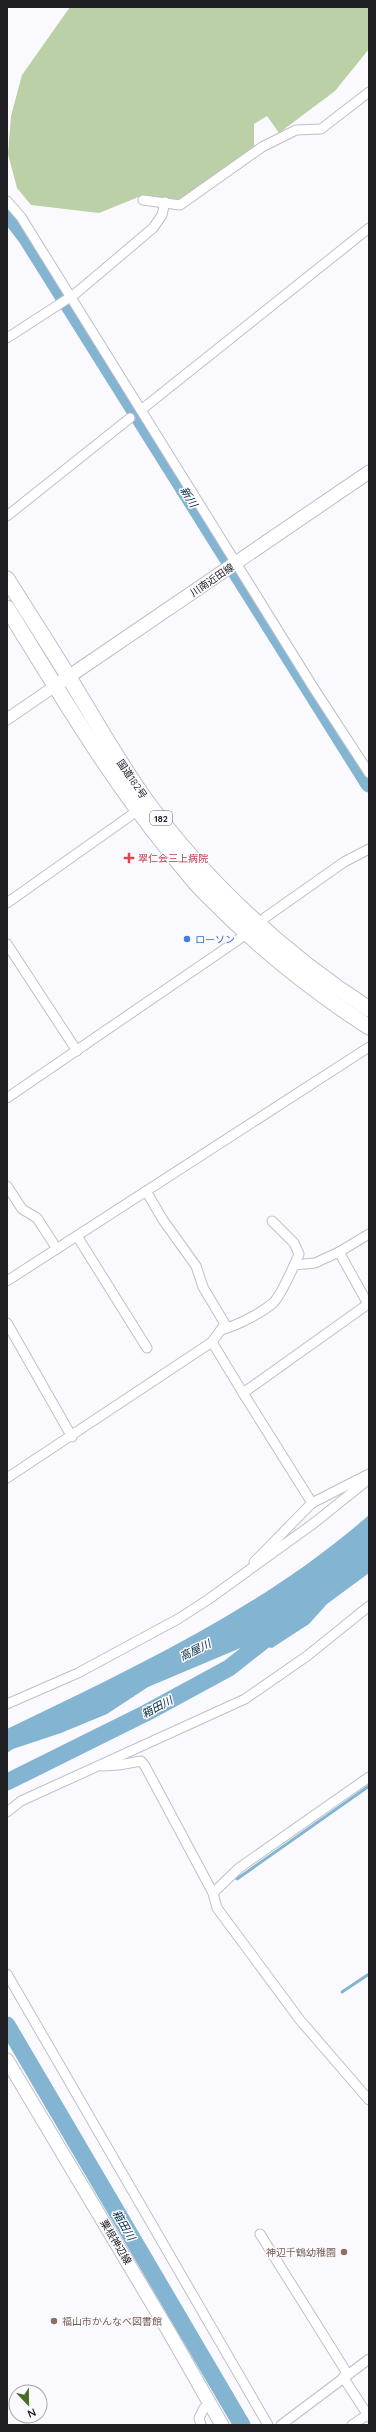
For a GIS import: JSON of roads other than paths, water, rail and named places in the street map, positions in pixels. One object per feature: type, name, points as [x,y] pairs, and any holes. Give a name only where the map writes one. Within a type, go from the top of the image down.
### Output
[{"type":"highway","name":"国道182号","points":[[7,579],[69,677],[104,738],[148,802],[209,875],[258,923],[338,989],[369,1009]]},
{"type":"highway","name":"国道182号","points":[[7,608],[97,754],[137,811],[204,892],[246,933],[330,1001],[369,1027]]},
{"type":"main road","name":"川南近田線","points":[[55,686],[369,472]]},
{"type":"main road","name":"粟根神辺線","points":[[7,2060],[165,2325],[222,2425]]},
{"type":"street","points":[[143,200],[180,205],[262,147],[296,130],[321,129],[369,92]]},
{"type":"street","points":[[7,201],[21,217],[141,410],[231,567],[369,773]]},
{"type":"street","points":[[7,338],[70,296],[153,228],[162,215],[165,202]]},
{"type":"street","points":[[141,410],[369,228]]},
{"type":"street","points":[[7,516],[130,418]]},
{"type":"street","points":[[7,719],[55,686]]},
{"type":"street","points":[[7,902],[137,811]]},
{"type":"street","points":[[7,1098],[246,933],[344,862],[369,849]]},
{"type":"street","points":[[7,944],[77,1051]]},
{"type":"street","points":[[7,1281],[369,1047]]},
{"type":"street","points":[[7,1186],[22,1209],[37,1218],[57,1249]]},
{"type":"street","points":[[7,1478],[212,1342],[225,1324],[203,1287],[196,1266],[163,1220],[146,1191]]},
{"type":"street","points":[[221,1330],[231,1327],[274,1302],[294,1265],[299,1254],[294,1243],[272,1221]]},
{"type":"street","points":[[294,1265],[315,1263],[339,1252],[369,1234]]},
{"type":"street","points":[[78,1236],[147,1348]]},
{"type":"street","points":[[243,1393],[368,1304],[339,1252]]},
{"type":"street","points":[[364,1308],[369,1316]]},
{"type":"street","points":[[7,1323],[72,1436]]},
{"type":"street","points":[[212,1342],[312,1502]]},
{"type":"street","points":[[249,1571],[250,1566],[312,1502],[369,1474]]},
{"type":"street","points":[[7,1704],[78,1673],[171,1622],[249,1571],[314,1523],[369,1479]]},
{"type":"street","points":[[7,1812],[20,1801],[102,1766],[245,1699],[307,1656],[369,1606]]},
{"type":"street","points":[[102,1766],[119,1766],[141,1761],[146,1766],[213,1892],[217,1908],[295,2014],[369,2100]]},
{"type":"street","points":[[213,1892],[239,1868],[369,1777]]},
{"type":"street","points":[[7,1974],[268,2425]]},
{"type":"street","points":[[260,2234],[368,2416],[352,2425]]},
{"type":"street","points":[[281,2425],[345,2375],[369,2359]]},
{"type":"street","points":[[201,2425],[199,2418],[204,2408],[210,2404]]},
{"type":"water","name":"高屋川","points":[[369,1515],[369,1573],[327,1604],[309,1624],[272,1648],[250,1644],[148,1687],[107,1714],[61,1733],[13,1749],[7,1753],[7,1729],[102,1683],[196,1634],[285,1579],[328,1548]]},
{"type":"waterway","name":"新川","points":[[7,212],[26,237],[369,784]]},
{"type":"waterway","name":"箱田川","points":[[7,1782],[146,1713],[229,1668],[276,1631]]},
{"type":"waterway","points":[[237,1879],[369,1786]]},
{"type":"waterway","points":[[342,1992],[369,1974]]},
{"type":"waterway","name":"箱田川","points":[[7,2025],[242,2425]]},
{"type":"place","name":"翠仁会三上病院","points":[[129,858]]},
{"type":"place","name":"ローソン","points":[[187,939]]},
{"type":"place","name":"神辺千鶴幼稚園","points":[[344,2252]]},
{"type":"place","name":"福山市かんなべ図書館","points":[[54,2321]]}]
